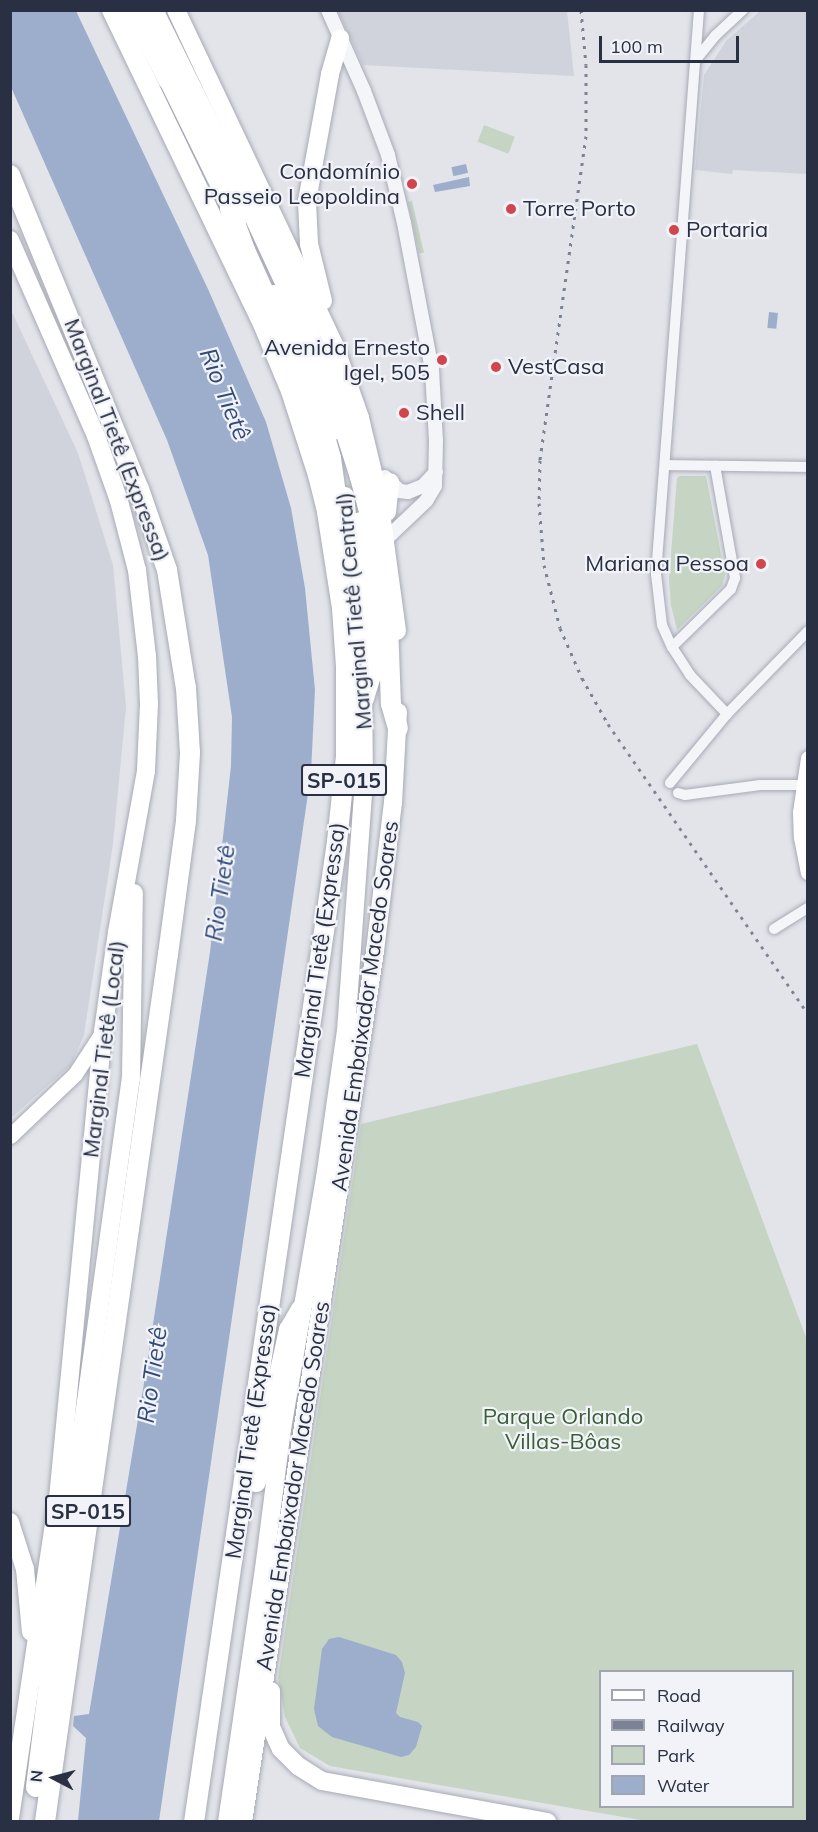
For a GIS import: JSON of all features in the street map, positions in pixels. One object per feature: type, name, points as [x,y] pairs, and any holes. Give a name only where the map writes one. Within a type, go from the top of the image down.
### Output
[{"type":"highway","name":"Marginal Tietê (Expressa)","points":[[112,10],[276,352],[318,474],[342,608],[347,716],[342,801],[194,1821]]},
{"type":"highway","points":[[133,10],[168,80]]},
{"type":"highway","name":"Marginal Tietê (Central)","points":[[142,10],[167,64],[168,80],[230,209],[310,365],[335,438],[344,488],[364,699],[364,782],[346,1031],[324,1188],[310,1312],[282,1429],[227,1821]]},
{"type":"highway","points":[[153,10],[243,192],[321,360],[366,472],[385,597],[391,704],[398,728]]},
{"type":"highway","name":"Avenida Embaixador Macedo Soares","points":[[175,13],[321,315],[360,418],[366,472],[386,533],[398,638],[398,728],[393,803],[375,951],[310,1312],[295,1493],[243,1821]]},
{"type":"highway","points":[[321,315],[323,299],[309,244],[308,201],[328,85],[340,38]]},
{"type":"highway","name":"Marginal Tietê (Expressa)","points":[[10,175],[135,478],[167,570],[186,688],[190,753],[186,821],[168,954],[45,1821]]},
{"type":"highway","points":[[230,209],[245,250],[312,397],[326,436],[341,535],[342,608]]},
{"type":"highway","points":[[10,240],[34,294]]},
{"type":"highway","points":[[10,267],[34,294]]},
{"type":"highway","name":"Marginal Tietê (Local)","points":[[10,1820],[58,1497],[103,1031],[117,932],[146,771],[149,704],[147,656],[137,570],[129,535],[105,459],[34,294]]},
{"type":"highway","points":[[364,699],[372,672],[358,501],[366,472]]},
{"type":"highway","points":[[386,533],[390,482]]},
{"type":"highway","points":[[32,1821],[68,1531],[131,1078],[134,846]]},
{"type":"highway","points":[[229,1588],[239,1569],[289,1330],[310,1312]]},
{"type":"highway","points":[[10,1522],[28,1584],[30,1678]]},
{"type":"highway","points":[[24,1730],[36,1701],[56,1575],[68,1531]]},
{"type":"highway","points":[[10,1542],[28,1584]]},
{"type":"highway","points":[[274,1615],[276,1641],[270,1701],[271,1727],[281,1749],[298,1766],[322,1781],[337,1785],[547,1821]]},
{"type":"highway","points":[[38,1821],[48,1799]]},
{"type":"main road","points":[[807,758],[802,785],[801,837],[807,872]]},
{"type":"main road","points":[[10,1136],[75,1074],[103,1031]]},
{"type":"street","points":[[328,10],[374,114],[388,155],[404,223],[432,370],[435,486],[426,501],[386,533]]},
{"type":"street","points":[[699,10],[698,57],[657,545],[657,596],[662,626],[672,647],[690,675],[727,714]]},
{"type":"street","points":[[698,57],[716,35],[743,10]]},
{"type":"street","points":[[664,465],[807,467]]},
{"type":"street","points":[[672,647],[731,590],[735,578],[715,466]]},
{"type":"street","points":[[366,472],[390,482],[400,490],[415,491],[436,472]]},
{"type":"street","points":[[670,783],[727,714],[807,631]]},
{"type":"street","points":[[678,793],[685,795],[760,785],[802,785]]},
{"type":"street","points":[[774,929],[807,908]]},
{"type":"shaded area","points":[[338,11],[567,11],[574,76],[363,65]]},
{"type":"shaded area","points":[[760,11],[807,11],[807,174],[733,170],[732,174],[695,170],[704,75],[726,41]]},
{"type":"shaded area","points":[[11,310],[78,453],[113,565],[126,707],[113,844],[84,1035],[71,1065],[11,1118]]},
{"type":"green space","points":[[484,125],[515,137],[508,154],[478,142]]},
{"type":"green space","points":[[412,201],[424,253],[419,253],[408,202]]},
{"type":"green space","points":[[706,476],[725,575],[722,586],[677,630],[671,605],[669,579],[677,478]]},
{"type":"green space","name":"Parque Orlando Villas-Bôas","points":[[697,1044],[807,1340],[807,1821],[646,1821],[330,1766],[300,1748],[285,1717],[278,1678],[361,1124]]},
{"type":"water","name":"Rio Tietê","points":[[10,11],[76,11],[208,289],[266,422],[291,508],[305,588],[315,690],[311,773],[159,1821],[78,1821],[86,1738],[73,1726],[74,1716],[89,1714],[144,1383],[210,952],[231,766],[232,717],[208,555],[167,440],[11,87]]},
{"type":"water","points":[[466,164],[468,173],[453,176],[451,167]]},
{"type":"water","points":[[469,177],[470,186],[435,192],[433,185]]},
{"type":"water","points":[[769,312],[778,313],[776,329],[767,328]]},
{"type":"water","points":[[339,1637],[396,1655],[402,1662],[405,1673],[396,1713],[422,1726],[416,1747],[409,1755],[401,1757],[332,1737],[318,1726],[314,1709],[322,1649],[329,1639]]},
{"type":"railway","points":[[581,10],[586,65],[586,136],[540,460],[539,503],[544,565],[560,628],[582,678],[608,724],[808,1014]]},
{"type":"place","name":"Condomínio Passeio Leopoldina","points":[[412,184]]},
{"type":"place","name":"Torre Porto","points":[[511,209]]},
{"type":"place","name":"Portaria","points":[[674,230]]},
{"type":"place","name":"Avenida Ernesto Igel, 505","points":[[442,360]]},
{"type":"place","name":"VestCasa","points":[[496,367]]},
{"type":"place","name":"Shell","points":[[404,413]]},
{"type":"place","name":"Mariana Pessoa","points":[[761,564]]}]
